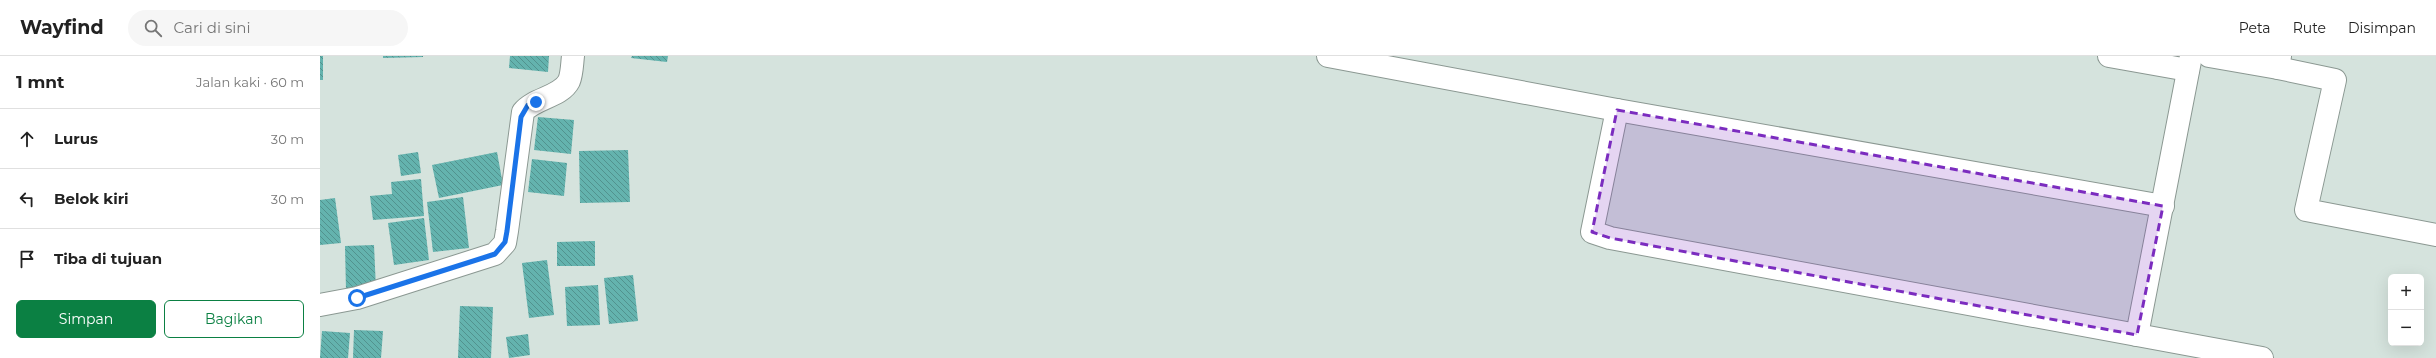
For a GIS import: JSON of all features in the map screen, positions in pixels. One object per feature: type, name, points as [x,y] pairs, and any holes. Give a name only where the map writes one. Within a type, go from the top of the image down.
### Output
[{"type":"street","points":[[320,305],[357,298],[495,254],[501,248],[507,231],[523,112],[528,105],[557,92],[568,82],[573,56]]},
{"type":"street","points":[[1328,56],[1617,110],[2164,206]]},
{"type":"street","points":[[2109,56],[2190,63],[2164,206],[2136,335]]},
{"type":"street","points":[[2209,56],[2279,62],[2335,80],[2306,210],[2436,235]]},
{"type":"street","points":[[1617,110],[1592,232],[1610,238],[2262,358]]},
{"type":"highlighted area","points":[[1617,110],[2163,206],[2137,335],[1610,238],[1592,232]]},
{"type":"building","points":[[320,56],[323,56],[323,80],[320,80]]},
{"type":"building","points":[[383,56],[423,56],[423,57],[383,58]]},
{"type":"building","points":[[510,56],[549,56],[548,72],[509,68]]},
{"type":"building","points":[[632,56],[668,56],[667,62],[631,58]]},
{"type":"building","points":[[538,117],[574,120],[571,154],[534,150]]},
{"type":"building","points":[[628,150],[630,202],[580,203],[579,151]]},
{"type":"building","points":[[418,152],[421,173],[401,176],[398,155]]},
{"type":"building","points":[[497,152],[503,185],[439,198],[432,165]]},
{"type":"building","points":[[532,159],[567,163],[564,196],[528,192]]},
{"type":"building","points":[[421,179],[424,216],[373,220],[370,196],[392,194],[391,182]]},
{"type":"building","points":[[463,197],[469,248],[433,252],[427,202]]},
{"type":"building","points":[[335,198],[341,243],[320,245],[320,200]]},
{"type":"building","points":[[424,218],[429,260],[394,265],[388,223]]},
{"type":"building","points":[[595,241],[595,266],[557,266],[557,242]]},
{"type":"building","points":[[374,245],[376,289],[346,290],[345,246]]},
{"type":"building","points":[[547,260],[554,315],[529,318],[522,263]]},
{"type":"building","points":[[633,275],[638,321],[609,324],[604,278]]},
{"type":"building","points":[[598,285],[600,325],[567,326],[565,287]]},
{"type":"building","points":[[460,306],[493,307],[491,358],[458,358]]},
{"type":"building","points":[[354,330],[383,331],[381,358],[353,358]]},
{"type":"building","points":[[322,331],[350,333],[348,358],[320,358]]},
{"type":"building","points":[[528,334],[530,355],[509,358],[506,337]]},
{"type":"route","points":[[357,298],[495,254],[501,248],[505,242],[507,231],[521,117],[528,105],[536,102]]}]
